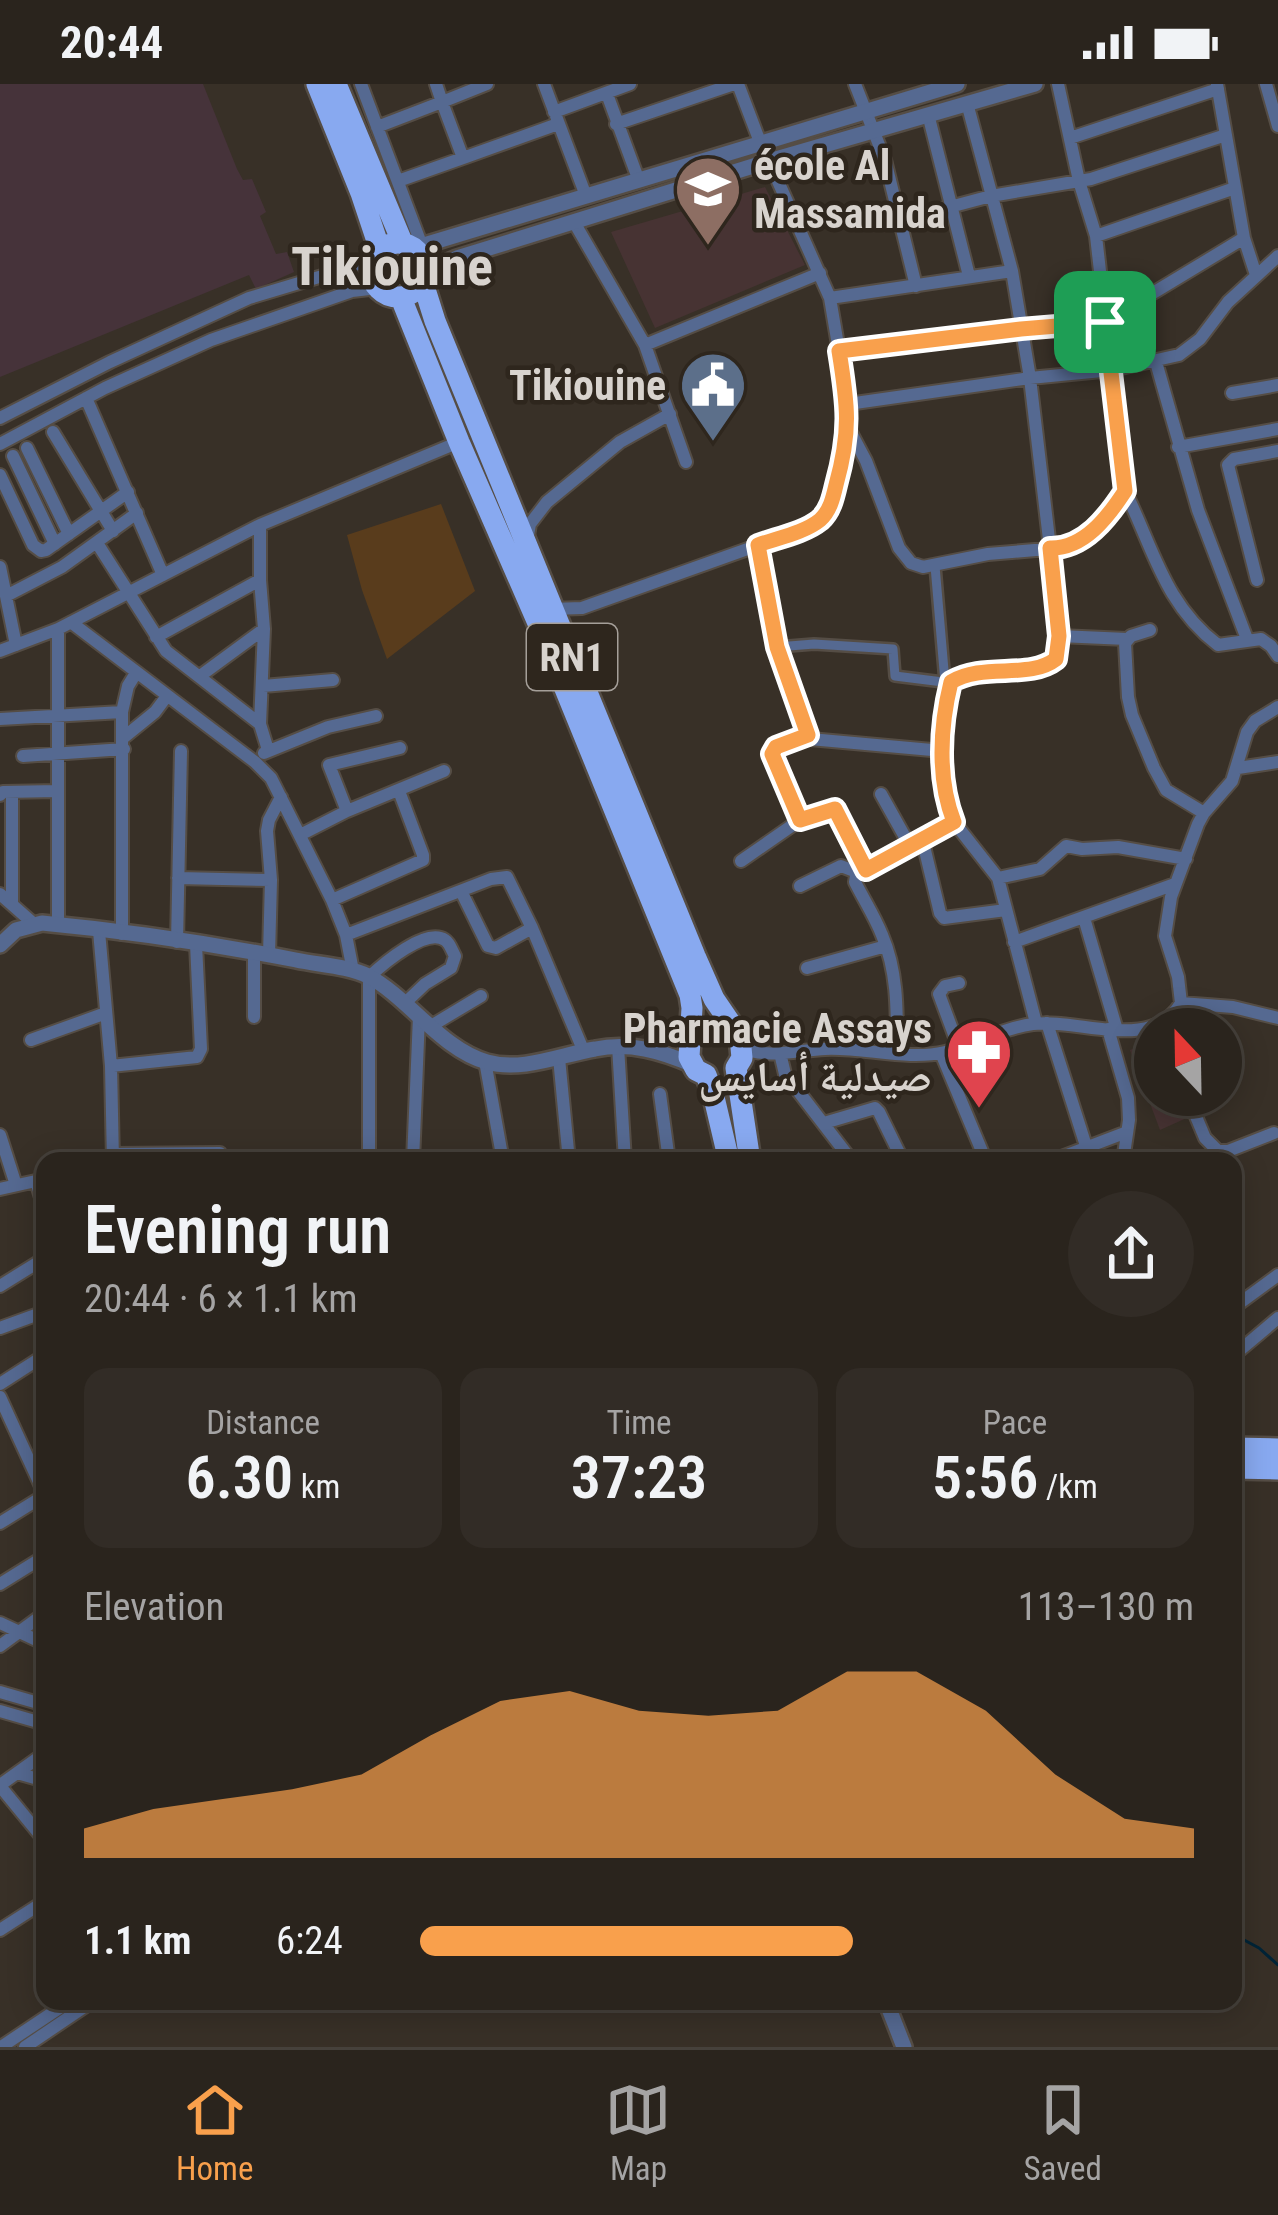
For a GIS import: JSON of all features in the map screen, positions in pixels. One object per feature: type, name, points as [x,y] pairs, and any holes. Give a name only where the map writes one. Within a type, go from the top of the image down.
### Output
[{"type":"highway","points":[[317,84],[362,193],[377,252],[371,273],[378,288],[401,298],[417,290],[424,279]]},
{"type":"highway","name":"RN1","points":[[336,84],[413,246],[424,258],[424,279],[435,321],[529,555],[694,956],[714,999],[740,1037],[749,1152]]},
{"type":"highway","points":[[377,252],[391,244],[413,246]]},
{"type":"highway","name":"RN1","points":[[401,298],[690,995],[688,1053],[713,1093],[727,1152]]},
{"type":"highway","points":[[691,1038],[705,1024],[731,1027]]},
{"type":"highway","points":[[699,1070],[727,1075],[739,1061]]},
{"type":"highway","points":[[1242,1448],[1278,1449]]},
{"type":"highway","points":[[1242,1468],[1278,1469]]},
{"type":"street","points":[[361,84],[398,182],[413,246],[957,84]]},
{"type":"street","points":[[436,84],[463,158]]},
{"type":"street","points":[[377,127],[487,84]]},
{"type":"street","points":[[544,84],[586,196]]},
{"type":"street","points":[[398,182],[630,84]]},
{"type":"street","points":[[680,84],[687,100]]},
{"type":"street","points":[[616,124],[736,84],[760,142]]},
{"type":"street","points":[[855,84],[874,130],[916,286]]},
{"type":"street","points":[[424,279],[449,261],[1035,84]]},
{"type":"street","points":[[1058,84],[1096,236],[1125,491],[1155,565],[1194,623],[1218,645],[1266,641],[1278,656]]},
{"type":"street","points":[[1266,84],[1278,126]]},
{"type":"street","points":[[1070,138],[1218,87],[1244,238],[1256,275]]},
{"type":"street","points":[[607,94],[639,181]]},
{"type":"street","points":[[777,647],[814,644],[893,649],[895,676],[948,682],[979,672],[1040,668],[1056,659],[1059,636],[1030,378],[1012,272],[967,103]]},
{"type":"street","points":[[928,114],[968,276]]},
{"type":"street","points":[[901,220],[991,196],[1123,170],[1226,135]]},
{"type":"street","points":[[551,609],[582,608],[804,529],[824,516],[834,496],[846,450],[848,404],[830,298],[770,161]]},
{"type":"street","points":[[1096,236],[1235,188]]},
{"type":"street","points":[[580,220],[580,236],[645,344],[686,463]]},
{"type":"street","points":[[839,351],[1105,322],[1244,238]]},
{"type":"street","points":[[0,418],[248,298],[349,268],[377,252]]},
{"type":"street","points":[[848,404],[1156,362],[1190,348],[1228,302],[1278,256]]},
{"type":"street","points":[[830,298],[1012,272]]},
{"type":"street","points":[[645,344],[820,273]]},
{"type":"street","points":[[0,444],[211,340],[352,291],[378,288]]},
{"type":"street","points":[[1156,362],[1198,509],[1247,639]]},
{"type":"street","points":[[1232,393],[1278,385]]},
{"type":"street","points":[[86,398],[163,575]]},
{"type":"street","points":[[529,555],[530,524],[547,502],[620,442],[670,414]]},
{"type":"street","points":[[848,427],[904,557],[922,567],[988,554],[1063,549],[1101,522],[1125,491]]},
{"type":"street","points":[[1178,446],[1278,429]]},
{"type":"street","points":[[52,432],[113,531]]},
{"type":"street","points":[[0,651],[58,629],[260,525],[459,442]]},
{"type":"street","points":[[26,448],[69,534]]},
{"type":"street","points":[[1257,580],[1228,465],[1234,459],[1278,451]]},
{"type":"street","points":[[13,456],[55,544]]},
{"type":"street","points":[[0,475],[36,549],[46,550],[128,492]]},
{"type":"street","points":[[511,508],[547,502]]},
{"type":"street","points":[[6,596],[62,567],[137,513]]},
{"type":"street","points":[[260,525],[264,629],[260,724],[268,750]]},
{"type":"street","points":[[97,543],[166,651],[260,724]]},
{"type":"street","points":[[758,545],[777,647],[814,742],[943,751]]},
{"type":"street","points":[[935,566],[948,682],[943,751],[946,795],[954,822],[998,878],[1014,942],[1086,1145]]},
{"type":"street","points":[[0,567],[16,645]]},
{"type":"street","points":[[156,637],[260,580]]},
{"type":"street","points":[[563,634],[569,619],[582,608]]},
{"type":"street","points":[[72,622],[272,778],[332,900],[361,974],[369,1152]]},
{"type":"street","points":[[58,629],[58,925]]},
{"type":"street","points":[[200,676],[264,629]]},
{"type":"street","points":[[1059,636],[1126,640],[1150,630]]},
{"type":"street","points":[[1126,640],[1128,697],[1154,768],[1172,795],[1204,813]]},
{"type":"street","points":[[122,934],[122,712],[136,673]]},
{"type":"street","points":[[263,686],[333,680]]},
{"type":"street","points":[[23,756],[123,744],[166,696]]},
{"type":"street","points":[[1178,1008],[1178,977],[1165,936],[1175,884],[1204,813],[1232,781],[1247,732],[1278,707]]},
{"type":"street","points":[[0,719],[122,712]]},
{"type":"street","points":[[255,762],[268,750],[328,727],[376,716]]},
{"type":"street","points":[[800,820],[772,754],[776,747],[808,735]]},
{"type":"street","points":[[347,812],[329,764],[400,748]]},
{"type":"street","points":[[177,942],[181,751]]},
{"type":"street","points":[[1238,768],[1278,762]]},
{"type":"street","points":[[300,835],[444,771]]},
{"type":"street","points":[[0,772],[5,793],[6,899],[34,924]]},
{"type":"street","points":[[5,793],[57,791]]},
{"type":"street","points":[[332,900],[423,860],[399,791]]},
{"type":"street","points":[[881,794],[916,842],[944,918],[1006,910]]},
{"type":"street","points":[[254,1017],[271,880],[267,831],[281,797]]},
{"type":"street","points":[[741,860],[800,820],[835,809],[862,872]]},
{"type":"street","points":[[896,1052],[892,966],[855,882],[862,872],[954,822]]},
{"type":"street","points":[[998,878],[1040,868],[1066,847],[1118,847],[1186,859]]},
{"type":"street","points":[[800,886],[841,866],[862,872]]},
{"type":"street","points":[[346,934],[507,877],[584,1052]]},
{"type":"street","points":[[178,878],[271,880]]},
{"type":"street","points":[[1014,942],[1175,884]]},
{"type":"street","points":[[461,890],[488,946],[496,948],[532,928]]},
{"type":"street","points":[[1084,918],[1128,1098],[1124,1152]]},
{"type":"street","points":[[0,945],[16,930],[34,924],[58,925],[261,954],[361,974],[464,1051],[485,1061],[517,1064],[618,1046],[668,1049],[691,1038]]},
{"type":"street","points":[[99,931],[113,1152]]},
{"type":"street","points":[[361,974],[414,944],[442,937],[455,956],[451,968],[404,1004]]},
{"type":"street","points":[[111,1066],[196,1057],[201,1049],[196,944]]},
{"type":"street","points":[[807,968],[886,946]]},
{"type":"street","points":[[959,982],[945,986],[939,994],[959,1048]]},
{"type":"street","points":[[425,1021],[481,996]]},
{"type":"street","points":[[1181,1004],[1233,1007],[1278,1018]]},
{"type":"street","points":[[31,1040],[106,1013]]},
{"type":"street","points":[[414,1152],[425,1021]]},
{"type":"street","points":[[739,1061],[847,1048],[941,1053],[1041,1023],[1134,1030]]},
{"type":"street","points":[[618,1046],[624,1152]]},
{"type":"street","points":[[653,1050],[699,1070]]},
{"type":"street","points":[[780,1053],[785,1074],[845,1152]]},
{"type":"street","points":[[941,1053],[982,1152]]},
{"type":"street","points":[[559,1058],[568,1152]]},
{"type":"street","points":[[485,1061],[501,1152]]},
{"type":"street","points":[[659,1094],[668,1152]]},
{"type":"street","points":[[824,1123],[874,1108],[899,1152]]},
{"type":"street","points":[[1195,1116],[1205,1138],[1218,1151],[1274,1132]]},
{"type":"street","points":[[1071,1152],[1127,1132]]},
{"type":"street","points":[[0,1135],[16,1185]]},
{"type":"street","points":[[0,1189],[36,1181]]},
{"type":"street","points":[[0,1286],[36,1264]]},
{"type":"street","points":[[1242,1303],[1277,1277]]},
{"type":"street","points":[[0,1328],[36,1315]]},
{"type":"street","points":[[1242,1348],[1278,1318]]},
{"type":"street","points":[[0,1384],[36,1361]]},
{"type":"street","points":[[0,1397],[36,1475]]},
{"type":"street","points":[[0,1522],[36,1500]]},
{"type":"street","points":[[0,1585],[36,1562]]},
{"type":"street","points":[[0,1646],[36,1620]]},
{"type":"street","points":[[0,1623],[36,1640]]},
{"type":"street","points":[[0,1691],[36,1702]]},
{"type":"street","points":[[0,1711],[36,1721]]},
{"type":"street","points":[[36,1759],[0,1786],[36,1830]]},
{"type":"street","points":[[17,1773],[36,1778]]},
{"type":"street","points":[[0,1930],[36,1906]]},
{"type":"street","points":[[1,2047],[56,2010]]},
{"type":"street","points":[[25,2047],[80,2010]]},
{"type":"street","points":[[890,2010],[904,2047]]},
{"type":"shaded area","points":[[0,84],[203,84],[237,169],[243,180],[252,179],[266,212],[260,216],[276,254],[287,252],[294,272],[256,289],[249,275],[0,377]]},
{"type":"shaded area","name":"école Al Massamida","points":[[765,187],[805,265],[655,328],[611,232]]},
{"type":"shaded area","points":[[441,504],[475,591],[387,659],[347,535]]},
{"type":"shaded area","points":[[1155,1116],[1191,1116],[1160,1130]]},
{"type":"waterway","points":[[1242,1939],[1278,1965]]},
{"type":"place","name":"école Al Massamida","points":[[708,248]]},
{"type":"place","name":"Tikiouine","points":[[713,444]]},
{"type":"place","name":"Pharmacie Assays صيدلية أسايس","points":[[979,1111]]},
{"type":"district","name":"Tikiouine","points":[[392,266]]},
{"type":"route","points":[[1105,322],[1125,491],[1079,542],[1063,549],[1050,548],[1059,636],[1056,659],[1040,668],[979,672],[951,682],[943,751],[946,795],[954,822],[866,870],[835,809],[800,820],[772,754],[776,747],[808,735],[777,647],[758,545],[816,523],[830,507],[848,427],[839,351],[1105,322]]}]
